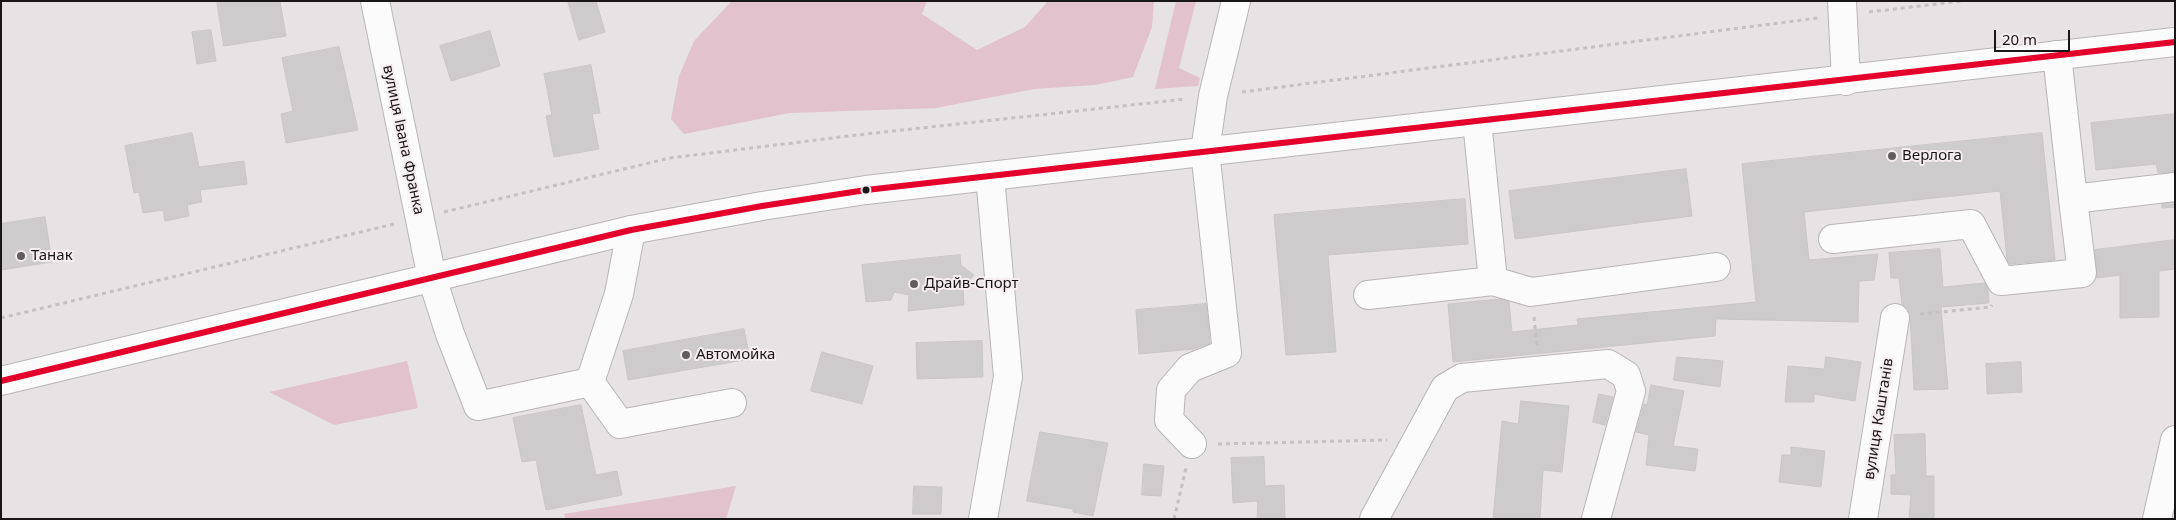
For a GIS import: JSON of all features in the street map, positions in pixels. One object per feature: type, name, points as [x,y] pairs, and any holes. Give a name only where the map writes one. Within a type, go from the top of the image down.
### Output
[{"type":"main road","name":"вулиця Івана Франка","points":[[375,1],[432,278],[450,334],[478,406],[590,382]]},
{"type":"main road","points":[[1192,444],[1169,420],[1171,390],[1190,368],[1226,353],[1205,151],[1213,96],[1236,1]]},
{"type":"main road","points":[[1842,8],[1846,81]]},
{"type":"main road","points":[[1,382],[631,230],[856,191],[1846,81],[2175,42]]},
{"type":"main road","points":[[1833,239],[1971,224],[2000,281],[2082,272],[2057,55]]},
{"type":"main road","points":[[1478,121],[1493,281]]},
{"type":"main road","points":[[983,519],[1008,376],[990,176]]},
{"type":"main road","points":[[2073,199],[2175,187]]},
{"type":"main road","points":[[631,230],[619,294],[590,382],[620,424],[732,403]]},
{"type":"main road","points":[[1368,295],[1493,281],[1531,292],[1716,267]]},
{"type":"main road","name":"вулиця Каштанів","points":[[1863,519],[1895,318]]},
{"type":"main road","points":[[1374,519],[1445,388],[1462,378],[1608,364],[1626,375],[1631,391],[1596,519]]},
{"type":"main road","points":[[2157,519],[2175,440]]},
{"type":"path","points":[[1,318],[670,158],[1213,96],[1842,8],[1962,1]]},
{"type":"path","points":[[1895,318],[1914,314],[1991,308],[2000,281]]},
{"type":"path","points":[[1531,292],[1540,371]]},
{"type":"path","points":[[1174,519],[1192,444],[1418,440]]},
{"type":"shaded area","points":[[732,1],[927,1],[922,14],[977,50],[1025,27],[1048,1],[1154,1],[1152,27],[1133,77],[1095,85],[1034,89],[936,108],[789,113],[684,134],[671,119],[679,76],[694,41]]},
{"type":"shaded area","points":[[1176,1],[1196,1],[1179,68],[1200,78],[1198,86],[1155,89]]},
{"type":"shaded area","points":[[407,361],[418,408],[334,425],[269,392]]},
{"type":"shaded area","points":[[736,486],[726,519],[566,519],[564,514]]},
{"type":"building","points":[[217,1],[280,1],[286,36],[224,46]]},
{"type":"building","points":[[568,1],[596,1],[605,32],[579,40]]},
{"type":"building","points":[[211,30],[216,61],[197,64],[192,32]]},
{"type":"building","points":[[490,31],[500,66],[451,81],[440,46]]},
{"type":"building","points":[[339,47],[358,130],[286,143],[281,114],[293,111],[282,58]]},
{"type":"building","points":[[591,65],[600,113],[592,114],[599,149],[554,157],[546,116],[552,115],[544,74]]},
{"type":"building","points":[[2175,114],[2175,172],[2158,173],[2156,164],[2096,170],[2091,123]]},
{"type":"building","points":[[192,133],[199,167],[244,161],[247,184],[200,190],[202,202],[187,205],[189,216],[165,221],[163,210],[143,213],[139,192],[134,193],[125,146]]},
{"type":"building","points":[[2042,133],[2055,260],[2010,264],[2007,259],[2000,191],[1804,212],[1809,260],[1878,254],[1874,280],[1859,281],[1858,322],[1716,319],[1715,336],[1453,362],[1448,304],[1500,299],[1509,302],[1512,332],[1578,325],[1577,319],[1756,302],[1742,164]]},
{"type":"building","points":[[1686,169],[1692,216],[1515,239],[1509,191]]},
{"type":"building","points":[[1465,199],[1468,244],[1328,255],[1336,352],[1286,355],[1274,215]]},
{"type":"building","points":[[2175,203],[2175,207],[2162,208],[2162,204]]},
{"type":"building","points":[[45,217],[52,262],[1,270],[1,224]]},
{"type":"building","points":[[2175,240],[2175,269],[2159,271],[2159,317],[2120,318],[2120,275],[2097,278],[2095,250]]},
{"type":"building","points":[[1940,249],[1943,287],[1985,283],[1988,290],[1989,303],[1941,307],[1948,389],[1914,390],[1910,313],[1902,304],[1899,278],[1891,278],[1889,253]]},
{"type":"building","name":"Драйв-Спорт","points":[[960,255],[961,265],[974,275],[963,288],[964,305],[908,311],[909,295],[894,292],[891,300],[866,302],[862,265]]},
{"type":"building","points":[[1206,304],[1210,343],[1194,349],[1139,354],[1136,310]]},
{"type":"building","name":"Автомойка","points":[[744,329],[750,359],[628,380],[623,351]]},
{"type":"building","points":[[982,341],[983,377],[917,379],[916,343]]},
{"type":"building","points":[[822,352],[873,366],[862,404],[811,391]]},
{"type":"building","points":[[1677,357],[1723,361],[1720,387],[1674,380]]},
{"type":"building","points":[[1826,357],[1861,362],[1855,401],[1814,394],[1814,402],[1785,402],[1788,366],[1824,369]]},
{"type":"building","points":[[2021,362],[2022,392],[1987,394],[1986,364]]},
{"type":"building","points":[[1651,385],[1684,391],[1673,446],[1698,449],[1695,471],[1646,465],[1649,435],[1636,432],[1644,404],[1647,405]]},
{"type":"building","points":[[1599,394],[1613,397],[1605,425],[1593,422]]},
{"type":"building","points":[[1521,401],[1569,406],[1562,472],[1543,470],[1540,519],[1493,519],[1502,421],[1518,424]]},
{"type":"building","points":[[581,405],[596,475],[617,471],[622,495],[546,510],[536,460],[522,462],[513,418]]},
{"type":"building","points":[[1040,432],[1108,443],[1093,516],[1073,512],[1073,509],[1027,501]]},
{"type":"building","points":[[1925,434],[1926,476],[1934,476],[1934,519],[1909,519],[1911,495],[1891,494],[1891,475],[1896,475],[1894,435]]},
{"type":"building","points":[[1791,447],[1825,451],[1821,487],[1779,482],[1782,455],[1791,455]]},
{"type":"building","points":[[1264,457],[1265,486],[1284,485],[1285,519],[1257,519],[1258,501],[1233,503],[1231,458]]},
{"type":"building","points":[[1144,464],[1164,466],[1161,496],[1142,495]]},
{"type":"building","points":[[914,486],[942,487],[941,514],[913,514]]},
{"type":"transit line","points":[[1,381],[631,230],[762,206],[866,190],[2175,42]]},
{"type":"place","name":"Beрлога","points":[[1892,156]]},
{"type":"place","name":"Танак","points":[[21,256]]},
{"type":"place","name":"Драйв-Спорт","points":[[914,284]]},
{"type":"place","name":"Автомойка","points":[[686,355]]}]
